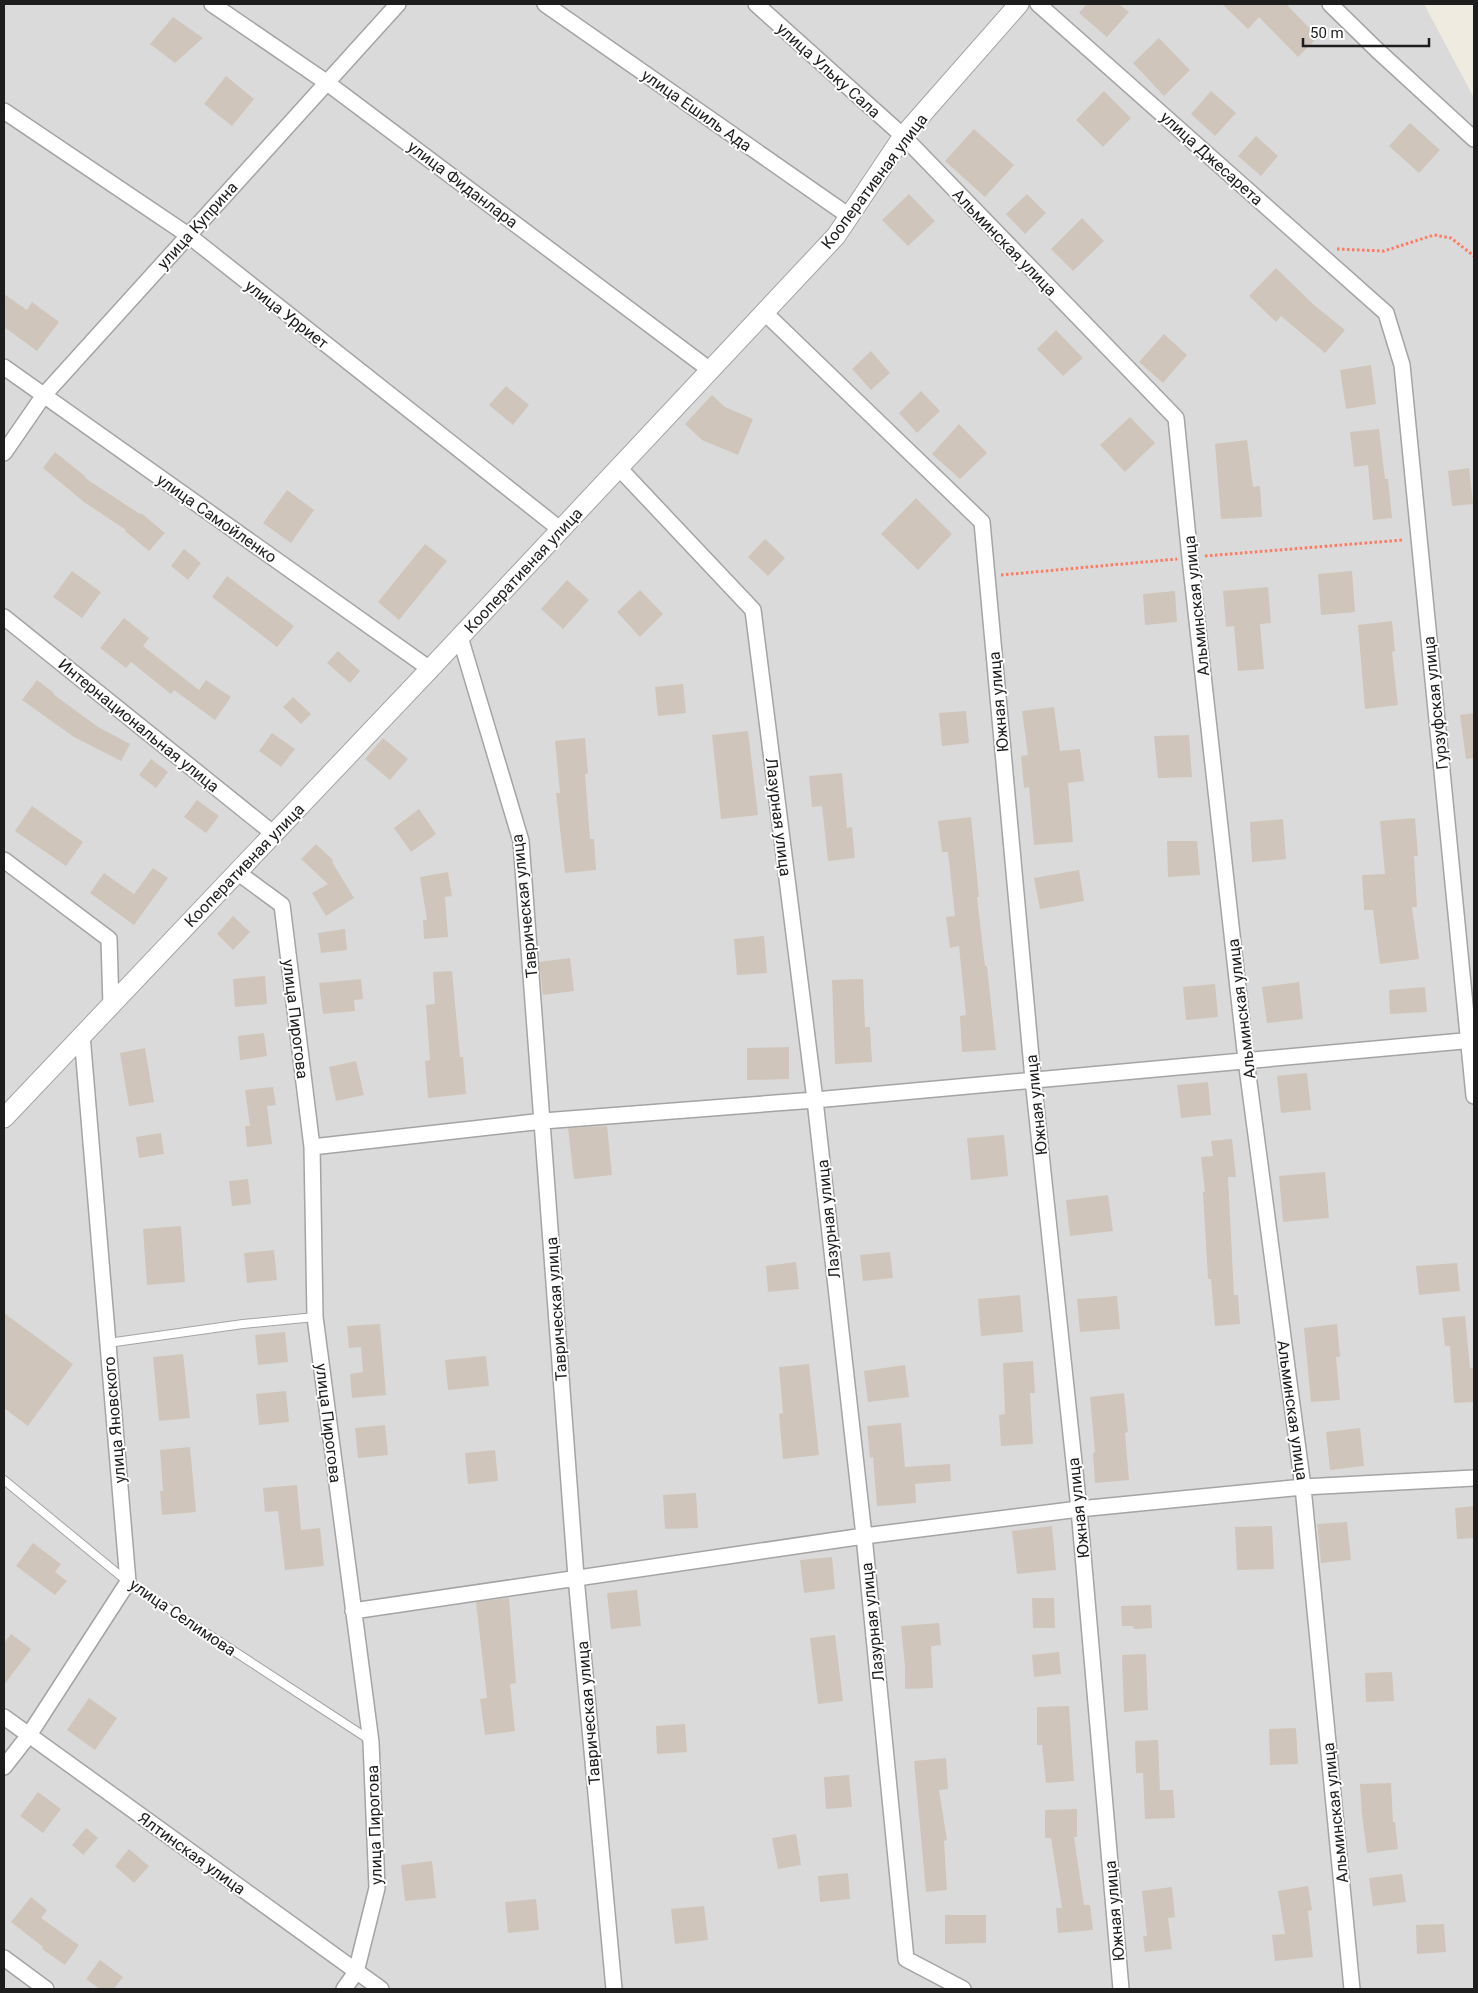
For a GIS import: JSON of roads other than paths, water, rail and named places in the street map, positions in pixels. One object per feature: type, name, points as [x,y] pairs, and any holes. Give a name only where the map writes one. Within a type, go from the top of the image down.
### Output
[{"type":"street","name":"улица Фиданлара","points":[[212,4],[326,82],[710,370]]},
{"type":"street","name":"улица Куприна","points":[[4,453],[44,395],[398,4]]},
{"type":"street","name":"улица Ешиль Ада","points":[[545,4],[850,216]]},
{"type":"street","name":"улица Ульку Сала","points":[[756,4],[903,136]]},
{"type":"street","name":"Кооперативная улица","points":[[4,1118],[430,669],[836,236],[903,136],[1019,4]]},
{"type":"street","name":"улица Джесарета","points":[[1038,4],[1386,313]]},
{"type":"street","points":[[1330,4],[1474,139]]},
{"type":"street","name":"улица Урриет","points":[[4,111],[188,236],[561,530]]},
{"type":"street","name":"Альминская улица","points":[[903,136],[1176,418],[1246,1060],[1303,1487],[1352,1989]]},
{"type":"street","name":"Южная улица","points":[[764,312],[982,522],[1033,1080],[1079,1509],[1121,1989]]},
{"type":"street","name":"Гурзуфская улица","points":[[1386,313],[1402,365],[1472,1040],[1474,1096]]},
{"type":"street","name":"улица Самойленко","points":[[4,367],[430,669]]},
{"type":"street","name":"Лазурная улица","points":[[619,468],[753,610],[815,1100],[864,1536],[906,1959],[963,1989]]},
{"type":"street","name":"Интернациональная улица","points":[[4,617],[274,834]]},
{"type":"street","name":"Таврическая улица","points":[[460,637],[521,841],[576,1578],[614,1989]]},
{"type":"street","points":[[4,860],[109,939],[111,1006]]},
{"type":"street","name":"улица Пирогова","points":[[237,872],[282,904],[312,1147],[315,1317],[371,1742],[377,1888],[356,1972],[344,1989]]},
{"type":"street","name":"улица Яновского","points":[[82,1035],[128,1582]]},
{"type":"street","points":[[312,1147],[542,1121],[815,1100],[1472,1040]]},
{"type":"street","points":[[353,1611],[864,1536],[1079,1509],[1303,1487],[1474,1478]]},
{"type":"street","points":[[4,1767],[29,1734],[128,1582]]},
{"type":"street","name":"Ялтинская улица","points":[[4,1717],[381,1989]]},
{"type":"street","points":[[4,1958],[46,1989]]},
{"type":"lane","points":[[108,1344],[244,1324],[315,1317]]},
{"type":"lane","name":"улица Селимова","points":[[4,1480],[128,1582],[371,1742]]}]
